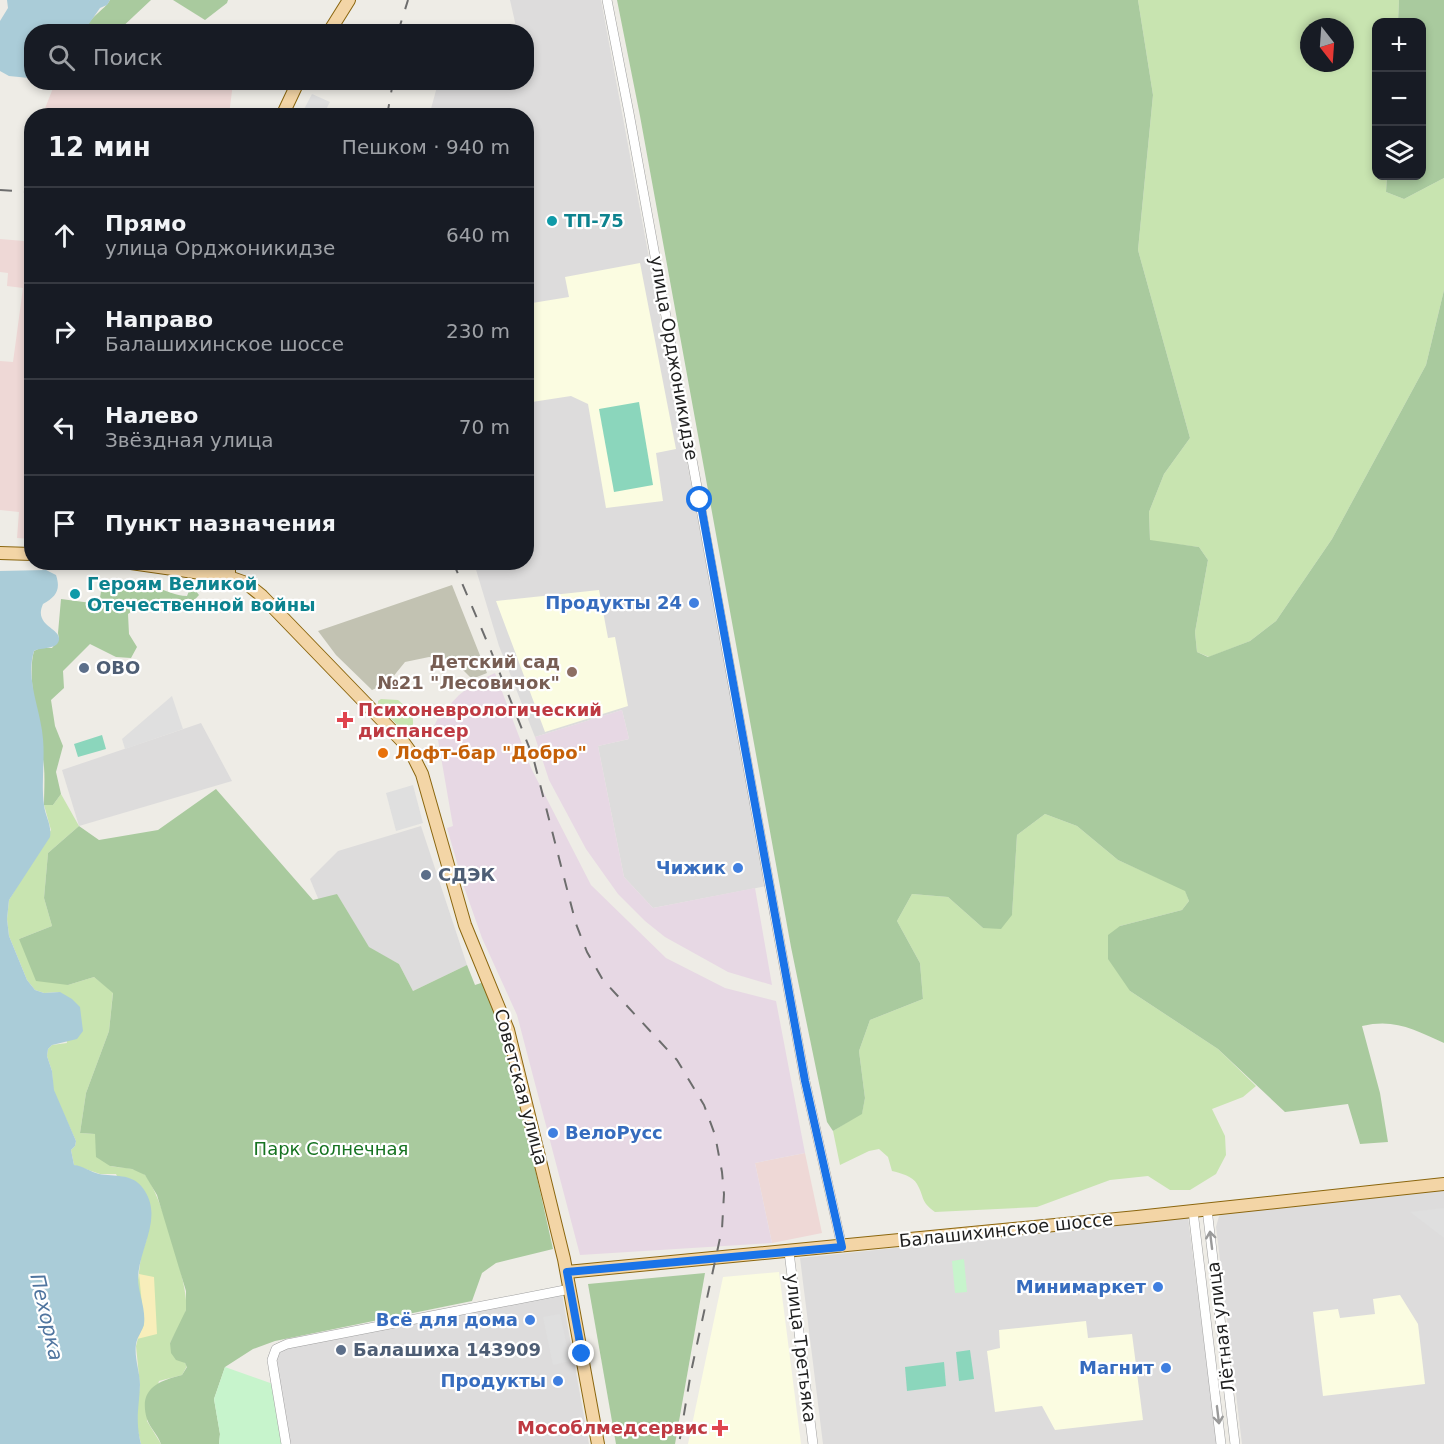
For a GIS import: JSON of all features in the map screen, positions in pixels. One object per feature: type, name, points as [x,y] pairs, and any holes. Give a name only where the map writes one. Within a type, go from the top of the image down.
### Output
[{"type":"main road","points":[[334,24],[349,0]]},
{"type":"main road","points":[[286,108],[294,90]]},
{"type":"main road","points":[[0,553],[24,554]]},
{"type":"main road","name":"Советская улица","points":[[180,570],[229,577],[246,583],[262,596],[363,699],[408,748],[417,763],[429,797],[465,926],[508,1030],[567,1272],[598,1444]]},
{"type":"main road","points":[[229,570],[229,577]]},
{"type":"main road","name":"Балашихинское шоссе","points":[[567,1272],[842,1247],[1444,1184]]},
{"type":"street","name":"улица Орджоникидзе","points":[[607,0],[799,1047],[842,1247]]},
{"type":"street","name":"Лётная улица","points":[[1207,1209],[1235,1444]]},
{"type":"street","name":"Лётная улица","points":[[1193,1211],[1221,1444]]},
{"type":"street","name":"улица Третьяка","points":[[789,1251],[813,1444]]},
{"type":"street","points":[[286,1444],[272,1360],[276,1349],[287,1344],[570,1289]]},
{"type":"shaded area","points":[[510,0],[601,0],[766,886],[653,908],[624,877],[598,746],[629,739],[622,710],[535,737],[499,646],[476,570],[534,570],[534,108],[431,108],[436,90],[534,90],[534,24],[515,24]]},
{"type":"shaded area","points":[[52,90],[232,90],[230,108],[45,108]]},
{"type":"shaded area","points":[[312,94],[330,102],[327,108],[305,108]]},
{"type":"shaded area","points":[[0,239],[24,241],[24,538],[17,538],[19,512],[0,510],[0,361],[13,362],[23,288],[7,286],[8,273],[0,272]]},
{"type":"shaded area","points":[[640,263],[676,449],[656,453],[663,501],[606,508],[588,404],[571,396],[534,402],[534,303],[569,297],[565,277]]},
{"type":"shaded area","points":[[452,585],[487,673],[472,679],[452,659],[429,657],[405,662],[388,683],[372,690],[336,655],[318,631]]},
{"type":"shaded area","name":"Детский сад №21 \"Лесовичок\"","points":[[599,590],[608,638],[615,637],[628,706],[545,732],[496,601]]},
{"type":"shaded area","points":[[495,673],[531,768],[591,885],[666,958],[725,988],[776,1001],[805,1153],[755,1163],[772,1243],[580,1255],[517,1015],[482,938],[447,828],[453,826],[438,740],[430,734],[439,716],[459,695],[476,682]]},
{"type":"shaded area","points":[[172,696],[183,729],[125,749],[122,739]]},
{"type":"shaded area","points":[[622,710],[629,739],[598,746],[624,877],[653,908],[755,888],[772,985],[728,972],[665,937],[618,894],[586,849],[549,780],[535,737]]},
{"type":"shaded area","points":[[201,723],[232,781],[79,826],[62,770]]},
{"type":"shaded area","points":[[413,785],[423,823],[396,831],[386,793]]},
{"type":"shaded area","points":[[421,826],[467,965],[413,991],[399,964],[369,948],[337,894],[320,903],[310,879],[338,851]]},
{"type":"shaded area","points":[[805,1153],[822,1233],[772,1243],[755,1163]]},
{"type":"shaded area","points":[[1444,1188],[1444,1444],[1242,1444],[1216,1227],[1219,1216]]},
{"type":"shaded area","points":[[1444,1208],[1444,1238],[1410,1212]]},
{"type":"shaded area","points":[[1188,1217],[1217,1444],[823,1444],[800,1258]]},
{"type":"shaded area","points":[[779,1272],[801,1444],[688,1444],[723,1277]]},
{"type":"shaded area","points":[[562,1294],[589,1444],[289,1444],[276,1357],[278,1351],[288,1346]]},
{"type":"shaded area","points":[[1400,1295],[1418,1324],[1425,1384],[1323,1396],[1313,1312],[1338,1309],[1340,1318],[1375,1314],[1373,1299]]},
{"type":"shaded area","points":[[560,1314],[570,1361],[553,1365],[543,1317]]},
{"type":"shaded area","points":[[1086,1321],[1088,1338],[1132,1334],[1143,1420],[1055,1430],[1042,1406],[995,1412],[987,1351],[1000,1348],[999,1330]]},
{"type":"green space","points":[[110,0],[151,0],[125,24],[88,24]]},
{"type":"green space","points":[[173,0],[228,0],[205,20]]},
{"type":"green space","points":[[617,0],[1138,0],[1153,95],[1138,250],[1190,438],[1164,474],[1149,512],[1150,540],[1199,547],[1208,560],[1195,632],[1197,652],[1208,657],[1250,641],[1276,621],[1332,539],[1426,365],[1444,290],[1444,1043],[1395,1024],[1362,1026],[1380,1093],[1388,1142],[1360,1144],[1348,1104],[1285,1112],[1218,1049],[1130,991],[1108,959],[1108,935],[1120,926],[1182,910],[1189,901],[1185,891],[1118,860],[1077,826],[1045,814],[1017,835],[1012,915],[1001,929],[983,928],[948,897],[912,894],[897,921],[920,963],[923,999],[870,1020],[859,1051],[865,1098],[862,1114],[833,1131],[827,1122],[791,947]]},
{"type":"green space","points":[[1138,0],[1399,0],[1398,18],[1372,18],[1372,180],[1387,180],[1386,192],[1404,199],[1444,178],[1444,290],[1426,365],[1332,539],[1276,621],[1250,641],[1209,657],[1197,652],[1195,632],[1208,560],[1199,547],[1150,541],[1149,512],[1164,474],[1190,438],[1138,250],[1153,95]]},
{"type":"green space","points":[[1399,0],[1444,0],[1444,178],[1404,199],[1386,192],[1387,180],[1426,180],[1426,18],[1398,18]]},
{"type":"green space","points":[[639,402],[653,485],[614,492],[599,409]]},
{"type":"green space","points":[[102,585],[149,587],[187,596],[189,591],[195,590],[199,595],[189,606],[141,605],[128,614],[129,634],[137,647],[131,658],[116,657],[90,644],[63,671],[64,688],[51,700],[55,726],[63,746],[56,772],[61,794],[53,805],[44,805],[44,767],[32,676],[34,651],[40,648],[52,648],[59,639],[61,599],[99,604]]},
{"type":"green space","points":[[381,699],[398,700],[410,711],[413,719],[411,735],[407,735],[378,705]]},
{"type":"green space","points":[[102,735],[106,749],[78,757],[74,744]]},
{"type":"green space","name":"Парк Солнечная","points":[[216,789],[313,900],[337,894],[369,947],[399,964],[413,991],[467,965],[475,985],[484,982],[506,1039],[553,1249],[496,1263],[482,1273],[472,1301],[275,1341],[253,1349],[225,1367],[214,1399],[220,1434],[219,1444],[161,1444],[147,1419],[145,1400],[152,1388],[165,1380],[182,1375],[187,1367],[185,1363],[176,1360],[171,1353],[170,1343],[186,1310],[186,1291],[157,1195],[145,1175],[132,1169],[110,1166],[96,1157],[95,1134],[80,1133],[86,1093],[109,1031],[113,993],[94,977],[68,985],[36,981],[19,939],[52,926],[44,898],[48,853],[79,826],[99,840],[158,830]]},
{"type":"green space","points":[[61,794],[79,826],[48,853],[44,898],[52,926],[19,939],[68,985],[94,977],[113,992],[109,1031],[86,1093],[80,1133],[95,1134],[110,1166],[133,1169],[145,1175],[158,1199],[178,1263],[186,1299],[186,1310],[170,1343],[187,1366],[182,1375],[159,1381],[147,1421],[161,1444],[141,1444],[137,1427],[140,1386],[136,1346],[139,1334],[138,1280],[141,1256],[147,1238],[116,1174],[100,1174],[74,1165],[71,1150],[76,1141],[53,1090],[52,1071],[47,1056],[48,1049],[52,1045],[67,1043],[60,992],[44,993],[35,990],[27,980],[9,936],[7,919],[9,900],[51,830],[44,805],[53,805]]},
{"type":"green space","points":[[1045,814],[1077,826],[1118,860],[1185,890],[1189,901],[1182,910],[1120,926],[1130,991],[1218,1049],[1256,1086],[1243,1097],[1212,1109],[1225,1136],[1226,1155],[1216,1174],[1190,1190],[1170,1190],[1148,1176],[1110,1180],[1037,1207],[935,1212],[925,1202],[915,1181],[906,1175],[892,1171],[888,1157],[879,1149],[869,1151],[840,1165],[833,1131],[862,1113],[865,1098],[859,1051],[870,1020],[923,999],[920,963],[897,921],[912,894],[948,897],[983,928],[1012,914],[1017,835]]},
{"type":"green space","points":[[964,1259],[967,1292],[955,1293],[952,1261]]},
{"type":"green space","points":[[705,1273],[675,1444],[616,1444],[588,1284]]},
{"type":"green space","points":[[970,1350],[974,1379],[959,1381],[956,1352]]},
{"type":"green space","points":[[944,1362],[946,1386],[907,1391],[905,1367]]},
{"type":"green space","points":[[225,1367],[273,1384],[282,1444],[219,1444],[220,1434],[214,1399]]},
{"type":"sand","points":[[139,1274],[154,1277],[157,1334],[137,1339],[144,1325]]},
{"type":"water","points":[[7,0],[110,0],[107,5],[100,8],[89,24],[24,24],[24,78],[9,76],[0,71],[0,21],[8,8]]},
{"type":"water","name":"Пехорка","points":[[46,570],[56,575],[58,589],[51,599],[43,604],[42,617],[44,622],[56,632],[59,640],[52,647],[34,651],[31,673],[42,728],[43,797],[50,837],[9,900],[7,919],[9,936],[27,980],[35,990],[44,993],[60,992],[80,1007],[83,1031],[77,1039],[52,1045],[48,1049],[47,1056],[52,1071],[54,1090],[76,1141],[71,1150],[74,1165],[99,1174],[133,1179],[142,1187],[151,1209],[149,1232],[139,1266],[138,1278],[144,1312],[144,1324],[136,1349],[140,1380],[138,1421],[141,1444],[0,1444],[0,571]]},
{"type":"railway","points":[[400,24],[408,0]]},
{"type":"railway","points":[[388,108],[392,90]]},
{"type":"railway","points":[[0,190],[24,192]]},
{"type":"railway","points":[[456,570],[533,757],[576,924],[587,952],[603,980],[677,1060],[704,1105],[715,1135],[724,1194],[722,1229],[691,1372],[679,1444]]},
{"type":"place","name":"ТП-75","points":[[552,221]]},
{"type":"place","name":"Героям Великой Отечественной войны","points":[[75,594]]},
{"type":"place","name":"Продукты 24","points":[[694,603]]},
{"type":"place","name":"ОВО","points":[[84,668]]},
{"type":"place","name":"Детский сад №21 \"Лесовичок\"","points":[[572,672]]},
{"type":"place","name":"Психоневрологический диспансер","points":[[345,720]]},
{"type":"place","name":"Лофт-бар \"Добро\"","points":[[383,753]]},
{"type":"place","name":"Чижик","points":[[738,868]]},
{"type":"place","name":"СДЭК","points":[[426,875]]},
{"type":"place","name":"ВелоРусс","points":[[553,1133]]},
{"type":"place","name":"Минимаркет","points":[[1158,1287]]},
{"type":"place","name":"Всё для дома","points":[[530,1320]]},
{"type":"place","name":"Балашиха 143909","points":[[341,1350]]},
{"type":"place","name":"Магнит","points":[[1166,1368]]},
{"type":"place","name":"Продукты","points":[[558,1381]]},
{"type":"place","name":"Мособлмедсервис","points":[[720,1428]]},
{"type":"route","points":[[582,1354],[567,1272],[842,1247],[805,1081],[700,500]]}]
